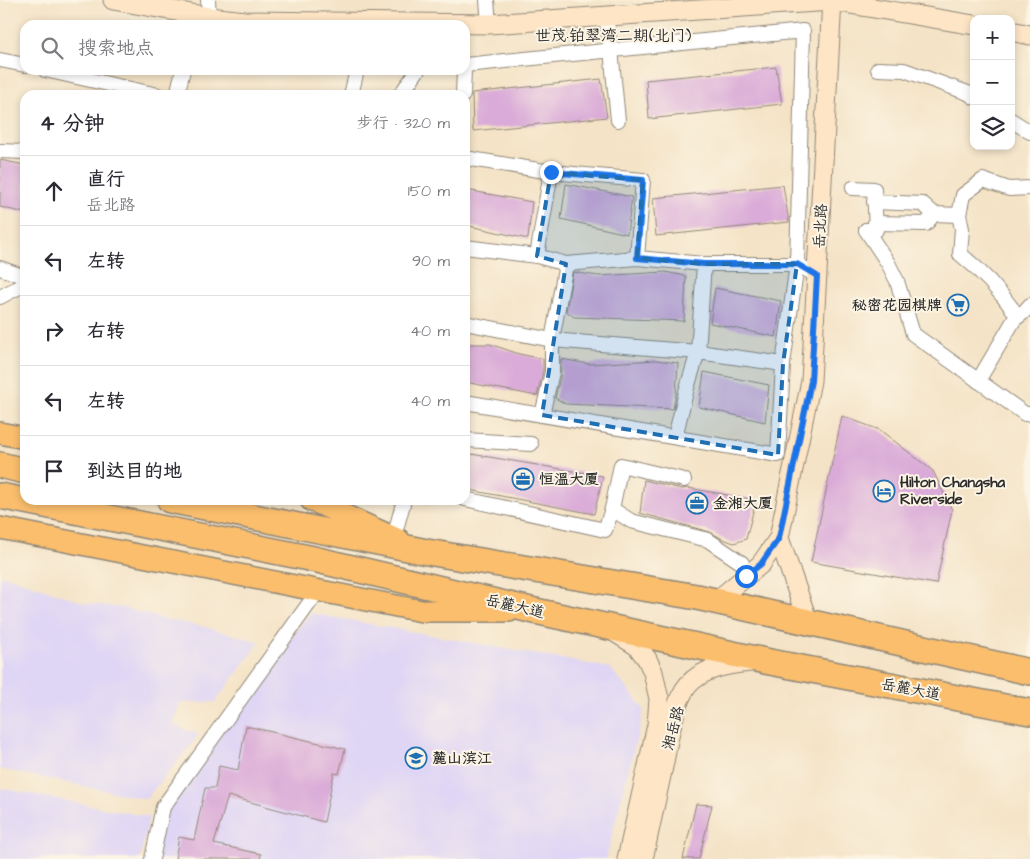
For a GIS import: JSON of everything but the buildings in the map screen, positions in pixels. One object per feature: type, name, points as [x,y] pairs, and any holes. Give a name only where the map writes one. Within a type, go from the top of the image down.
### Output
[{"type":"highway","points":[[0,466],[20,469]]},
{"type":"highway","name":"岳麓大道","points":[[0,496],[20,500]]},
{"type":"highway","name":"岳麓大道","points":[[45,505],[309,558],[535,611],[770,662],[1030,712]]},
{"type":"highway","points":[[195,505],[427,552],[715,602],[1030,672]]},
{"type":"main road","points":[[113,0],[239,20]]},
{"type":"main road","points":[[470,24],[832,0],[970,24]]},
{"type":"main road","name":"岳北路","points":[[715,602],[761,564],[779,538],[811,381],[832,0]]},
{"type":"main road","points":[[1015,32],[1030,35]]},
{"type":"main road","points":[[0,433],[20,437]]},
{"type":"main road","points":[[322,505],[427,552]]},
{"type":"main road","points":[[0,528],[422,611],[535,611]]},
{"type":"main road","points":[[779,538],[808,622]]},
{"type":"main road","name":"湘岳路","points":[[605,626],[637,646],[647,659],[653,672],[660,699],[657,725],[627,859]]},
{"type":"main road","name":"湘岳路","points":[[643,859],[673,722],[687,686],[710,670],[728,665],[770,662]]},
{"type":"street","points":[[487,0],[489,24]]},
{"type":"street","points":[[606,16],[618,120]]},
{"type":"street","points":[[470,64],[803,31],[797,264],[783,364],[778,455],[470,403]]},
{"type":"street","points":[[0,60],[20,65]]},
{"type":"street","points":[[878,69],[904,70],[970,94]]},
{"type":"street","points":[[68,75],[136,90]]},
{"type":"street","points":[[178,90],[182,75]]},
{"type":"street","points":[[352,90],[356,75]]},
{"type":"street","points":[[404,90],[414,75]]},
{"type":"street","points":[[462,90],[464,75]]},
{"type":"street","points":[[1015,123],[1030,132]]},
{"type":"street","points":[[0,151],[20,152]]},
{"type":"street","points":[[470,159],[551,172],[643,180],[637,258]]},
{"type":"street","points":[[537,256],[551,172]]},
{"type":"street","points":[[978,381],[1017,315],[1000,291],[982,271],[960,254],[962,229],[959,215],[963,195],[983,180],[1009,189],[1030,188]]},
{"type":"street","points":[[853,188],[874,189],[876,230],[866,230],[888,263],[897,281],[913,334],[1026,414],[1030,414]]},
{"type":"street","points":[[874,202],[922,204],[934,214],[959,215]]},
{"type":"street","points":[[875,223],[926,224],[934,214]]},
{"type":"street","points":[[470,248],[537,256],[566,264],[637,258],[704,264],[797,264],[817,276]]},
{"type":"street","points":[[542,415],[552,372],[552,340],[566,264]]},
{"type":"street","points":[[675,438],[698,352],[704,264]]},
{"type":"street","points":[[0,268],[20,275]]},
{"type":"street","points":[[0,297],[20,287]]},
{"type":"street","points":[[1015,319],[1030,304]]},
{"type":"street","points":[[1015,319],[1030,325]]},
{"type":"street","points":[[470,324],[552,340],[698,352],[783,364]]},
{"type":"street","points":[[470,440],[531,444]]},
{"type":"street","points":[[470,500],[605,530],[612,509],[621,465],[684,480]]},
{"type":"street","points":[[394,537],[403,505]]},
{"type":"street","points":[[612,509],[632,522],[708,540],[742,563]]},
{"type":"street","points":[[152,859],[163,807],[318,591]]},
{"type":"highlighted area","points":[[551,172],[643,180],[637,258],[704,264],[797,264],[783,364],[778,455],[542,415],[566,264],[537,256]]},
{"type":"shaded area","points":[[0,576],[6,576],[85,603],[124,608],[260,642],[215,702],[180,703],[172,724],[199,735],[146,799],[0,769]]},
{"type":"shaded area","name":"麓山滨江","points":[[310,613],[610,668],[644,709],[606,859],[152,859],[163,807]]},
{"type":"shaded area","points":[[0,788],[149,817],[140,859],[0,859]]},
{"type":"place","name":"秘密花园棋牌","points":[[958,305]]},
{"type":"place","name":"恒温大厦","points":[[523,479]]},
{"type":"place","name":"Hilton Changsha Riverside","points":[[884,491]]},
{"type":"place","name":"金湘大厦","points":[[697,503]]},
{"type":"place","name":"麓山滨江","points":[[416,758]]},
{"type":"district","name":"世茂·铂翠湾二期(北门)","points":[[613,35]]},
{"type":"route","points":[[551,172],[643,180],[637,258],[704,264],[797,264],[817,276],[811,381],[779,538],[761,564],[746,576]]}]
